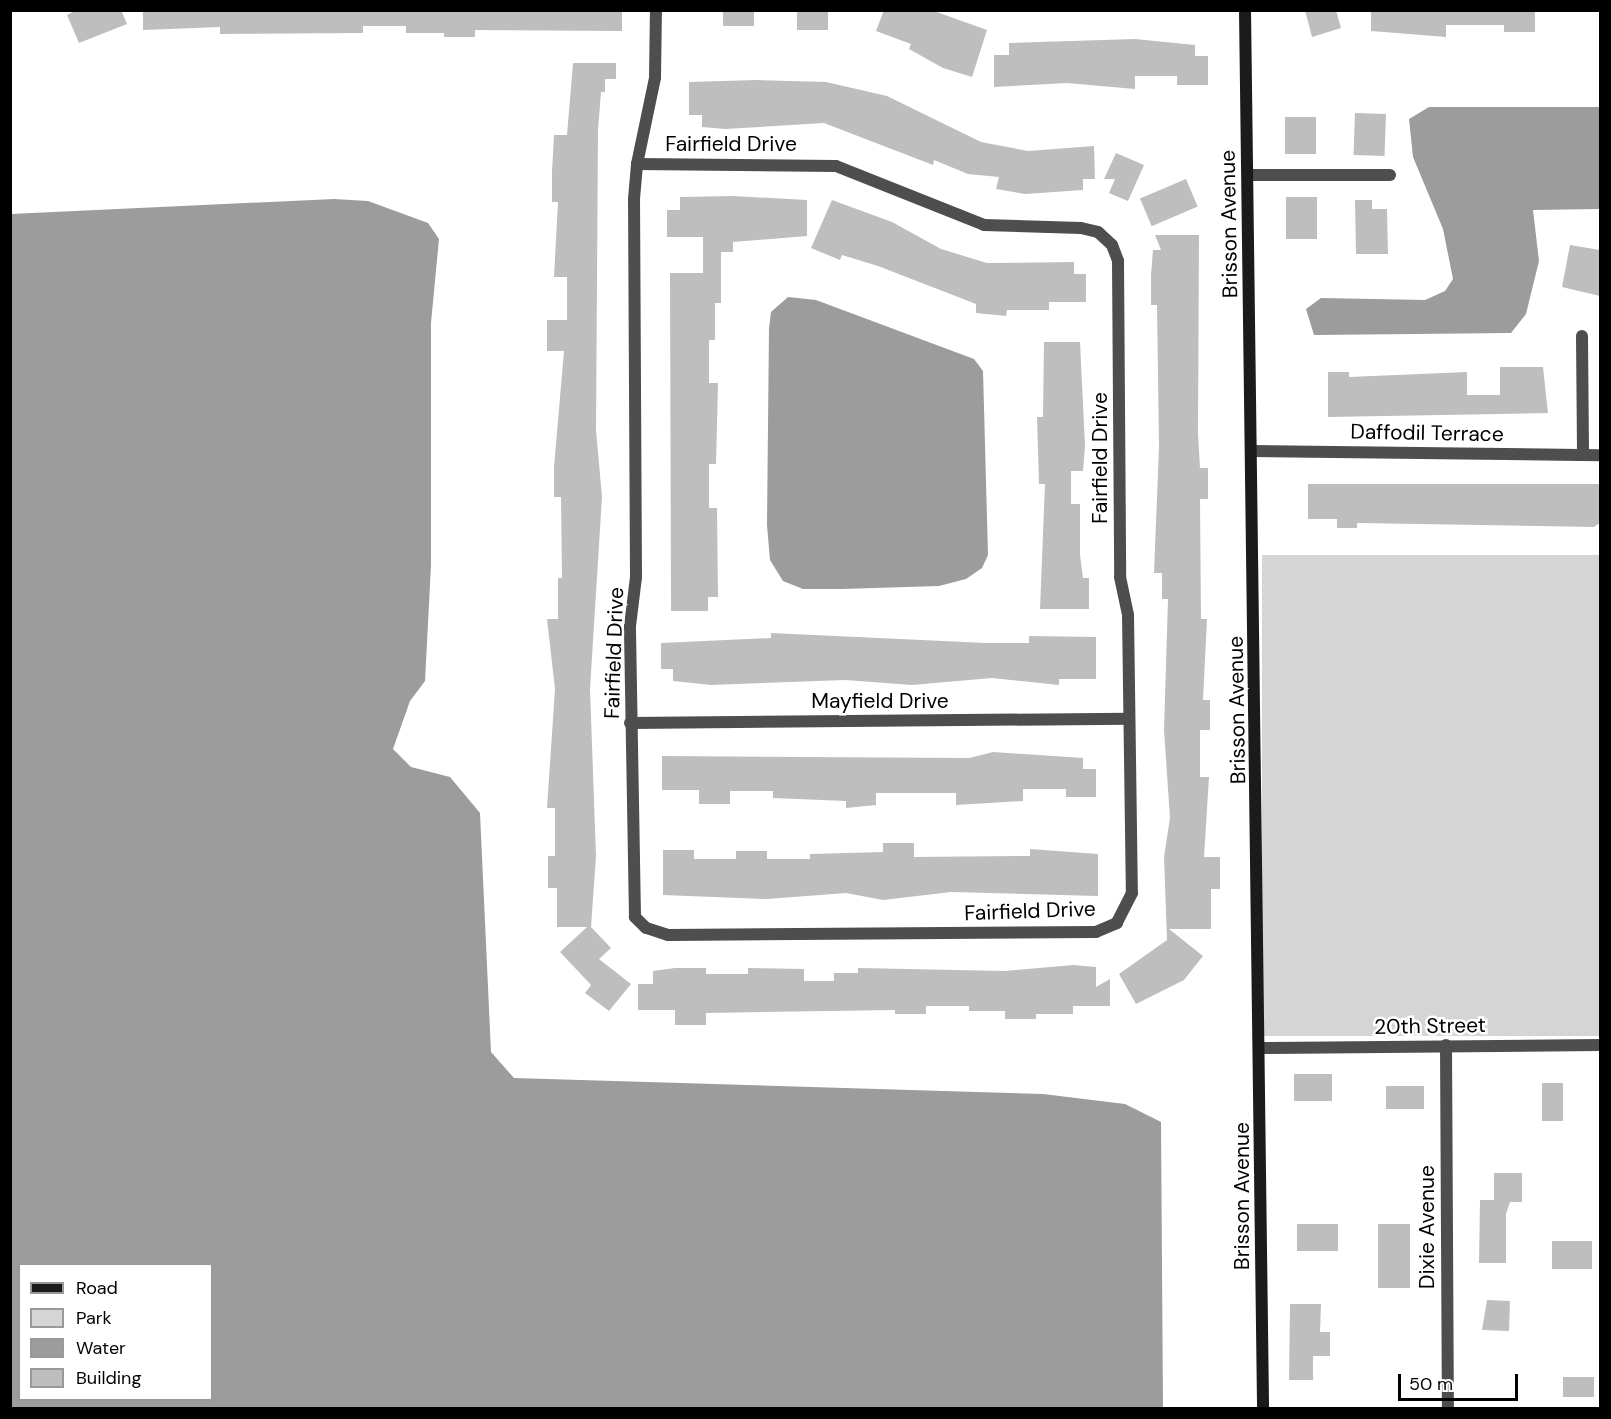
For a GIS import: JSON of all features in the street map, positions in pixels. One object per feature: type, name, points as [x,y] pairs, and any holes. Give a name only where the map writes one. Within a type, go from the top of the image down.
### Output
[{"type":"street","name":"Fairfield Drive","points":[[637,164],[836,166],[984,225],[1081,228],[1098,232],[1112,245],[1118,261],[1120,577],[1128,615],[1132,893],[1117,923],[1096,932],[692,935],[646,928],[635,917],[630,723],[637,164],[655,78],[656,10]]},
{"type":"street","name":"Brisson Avenue","points":[[1245,10],[1253,451],[1263,1408]]},
{"type":"street","points":[[1248,175],[1390,176]]},
{"type":"street","points":[[1582,336],[1583,455]]},
{"type":"street","name":"Daffodil Terrace","points":[[1253,451],[1600,455]]},
{"type":"street","name":"Mayfield Drive","points":[[630,723],[1129,719]]},
{"type":"street","name":"20th Street","points":[[1260,1048],[1446,1045],[1600,1046]]},
{"type":"street","name":"Dixie Avenue","points":[[1446,1045],[1448,1408]]},
{"type":"green space","points":[[1262,555],[1600,555],[1600,1036],[1262,1036]]},
{"type":"water","points":[[1429,107],[1600,107],[1600,209],[1533,210],[1539,261],[1526,314],[1511,333],[1314,335],[1306,309],[1321,298],[1425,300],[1445,291],[1453,279],[1443,229],[1413,157],[1409,119]]},
{"type":"water","points":[[334,199],[368,201],[428,223],[439,239],[431,323],[431,565],[425,681],[410,701],[393,749],[411,767],[450,777],[480,813],[491,1052],[514,1078],[1043,1094],[1125,1104],[1161,1122],[1163,1408],[11,1408],[11,214]]},
{"type":"water","points":[[788,297],[816,300],[974,359],[983,371],[988,555],[982,568],[966,579],[939,586],[842,589],[803,589],[783,581],[770,560],[767,525],[769,328],[771,312]]},
{"type":"building","points":[[77,10],[121,10],[127,24],[79,43],[67,15]]},
{"type":"building","points":[[143,10],[622,10],[622,31],[475,30],[475,37],[444,37],[444,33],[406,33],[406,26],[363,26],[363,33],[220,34],[220,27],[143,30]]},
{"type":"building","points":[[723,10],[754,10],[754,26],[723,26]]},
{"type":"building","points":[[797,10],[828,10],[828,30],[797,30]]},
{"type":"building","points":[[884,10],[931,10],[987,30],[972,77],[943,68],[909,49],[911,44],[876,31]]},
{"type":"building","points":[[1305,10],[1336,10],[1341,28],[1312,37]]},
{"type":"building","points":[[1371,10],[1535,10],[1535,32],[1504,32],[1504,25],[1446,25],[1446,37],[1371,31]]},
{"type":"building","points":[[1135,39],[1195,45],[1195,56],[1208,56],[1208,85],[1177,85],[1177,76],[1135,76],[1135,89],[1067,83],[994,87],[994,55],[1009,55],[1009,43]]},
{"type":"building","points":[[573,63],[616,63],[616,79],[605,79],[605,92],[601,92],[598,130],[596,430],[602,497],[590,689],[596,856],[591,927],[611,948],[599,959],[631,984],[609,1011],[585,993],[591,985],[560,952],[587,927],[557,927],[557,888],[548,888],[548,856],[555,856],[555,808],[547,808],[555,689],[547,619],[558,619],[558,578],[562,578],[561,497],[554,497],[554,467],[564,351],[547,351],[547,320],[567,320],[567,277],[554,277],[558,202],[552,202],[552,172],[554,135],[567,135]]},
{"type":"building","points":[[756,80],[826,82],[887,96],[981,142],[1028,151],[1094,146],[1095,179],[1083,179],[1083,190],[1025,194],[996,189],[999,177],[968,174],[934,160],[933,165],[824,123],[725,129],[702,127],[702,115],[689,115],[689,82]]},
{"type":"building","points":[[1355,113],[1386,114],[1385,156],[1354,155]]},
{"type":"building","points":[[1285,117],[1316,117],[1316,154],[1285,154]]},
{"type":"building","points":[[1116,153],[1144,165],[1128,201],[1109,193],[1115,179],[1104,179]]},
{"type":"building","points":[[1186,179],[1198,207],[1152,226],[1140,199]]},
{"type":"building","points":[[733,196],[807,200],[807,236],[733,242],[733,252],[721,252],[721,303],[715,303],[715,340],[709,340],[709,383],[718,383],[716,464],[709,464],[709,508],[717,508],[718,597],[708,597],[708,611],[671,611],[670,273],[703,273],[703,237],[667,237],[667,210],[680,210],[680,197]]},
{"type":"building","points":[[1286,197],[1317,197],[1317,239],[1286,239]]},
{"type":"building","points":[[832,200],[892,222],[941,249],[987,263],[1074,262],[1074,274],[1086,274],[1086,302],[1049,302],[1049,310],[1007,310],[1006,316],[976,313],[976,304],[878,266],[842,255],[840,260],[811,248]]},
{"type":"building","points":[[1355,200],[1372,200],[1372,209],[1387,209],[1388,254],[1356,254]]},
{"type":"building","points":[[1155,235],[1199,235],[1198,433],[1200,468],[1208,468],[1208,499],[1200,499],[1201,619],[1207,619],[1203,700],[1210,700],[1210,730],[1200,730],[1200,777],[1209,777],[1204,857],[1220,857],[1220,889],[1211,889],[1211,929],[1169,929],[1203,956],[1184,980],[1136,1004],[1119,974],[1167,940],[1164,857],[1170,818],[1164,730],[1168,599],[1162,599],[1162,573],[1154,573],[1159,447],[1157,305],[1151,305],[1151,275],[1153,250],[1161,250]]},
{"type":"building","points":[[1570,245],[1600,250],[1600,296],[1562,287]]},
{"type":"building","points":[[1044,342],[1080,342],[1085,446],[1083,471],[1071,471],[1071,504],[1080,504],[1080,555],[1083,578],[1089,578],[1089,609],[1040,609],[1045,484],[1039,484],[1037,417],[1043,417]]},
{"type":"building","points":[[1500,367],[1543,367],[1548,413],[1328,417],[1328,372],[1349,372],[1349,377],[1467,372],[1467,395],[1500,395]]},
{"type":"building","points":[[1308,484],[1600,484],[1600,523],[1594,527],[1357,523],[1357,528],[1337,528],[1337,519],[1308,519]]},
{"type":"building","points":[[771,633],[986,643],[1029,643],[1029,636],[1096,637],[1096,679],[1059,679],[1059,685],[992,678],[912,685],[845,680],[711,685],[673,681],[673,669],[661,669],[661,643],[771,638]]},
{"type":"building","points":[[993,752],[1083,758],[1083,769],[1096,769],[1096,797],[1066,797],[1066,789],[1023,789],[1023,801],[956,805],[956,793],[876,793],[876,805],[846,808],[846,801],[773,798],[773,791],[730,791],[730,804],[699,804],[699,790],[662,790],[662,756],[969,758]]},
{"type":"building","points":[[883,843],[914,843],[914,857],[1030,856],[1030,849],[1098,854],[1098,896],[951,892],[883,900],[846,893],[767,899],[663,895],[663,850],[694,850],[694,859],[736,859],[736,851],[767,851],[767,859],[810,859],[810,854],[883,852]]},
{"type":"building","points":[[1073,965],[1096,967],[1096,987],[1110,979],[1110,1006],[1073,1006],[1073,1014],[1036,1014],[1036,1019],[1005,1019],[1005,1011],[969,1011],[969,1006],[926,1006],[926,1014],[895,1014],[895,1010],[706,1013],[706,1025],[675,1025],[675,1010],[638,1010],[638,984],[653,984],[653,971],[675,968],[706,968],[706,974],[748,974],[748,968],[804,969],[804,981],[834,981],[834,973],[858,973],[858,968],[1005,971]]},
{"type":"building","points":[[1294,1074],[1332,1074],[1332,1101],[1294,1101]]},
{"type":"building","points":[[1542,1083],[1563,1083],[1563,1121],[1542,1121]]},
{"type":"building","points":[[1386,1086],[1424,1086],[1424,1109],[1386,1109]]},
{"type":"building","points":[[1494,1173],[1522,1173],[1522,1202],[1510,1202],[1506,1214],[1506,1263],[1479,1263],[1480,1200],[1494,1200]]},
{"type":"building","points":[[1297,1224],[1338,1224],[1338,1251],[1297,1251]]},
{"type":"building","points":[[1378,1224],[1410,1224],[1410,1288],[1378,1288]]},
{"type":"building","points":[[1552,1241],[1592,1241],[1592,1269],[1552,1269]]},
{"type":"building","points":[[1487,1300],[1510,1301],[1509,1331],[1482,1330]]},
{"type":"building","points":[[1290,1304],[1321,1304],[1320,1332],[1330,1332],[1330,1356],[1313,1356],[1313,1380],[1289,1380]]},
{"type":"building","points":[[1563,1377],[1594,1377],[1594,1397],[1563,1397]]}]
